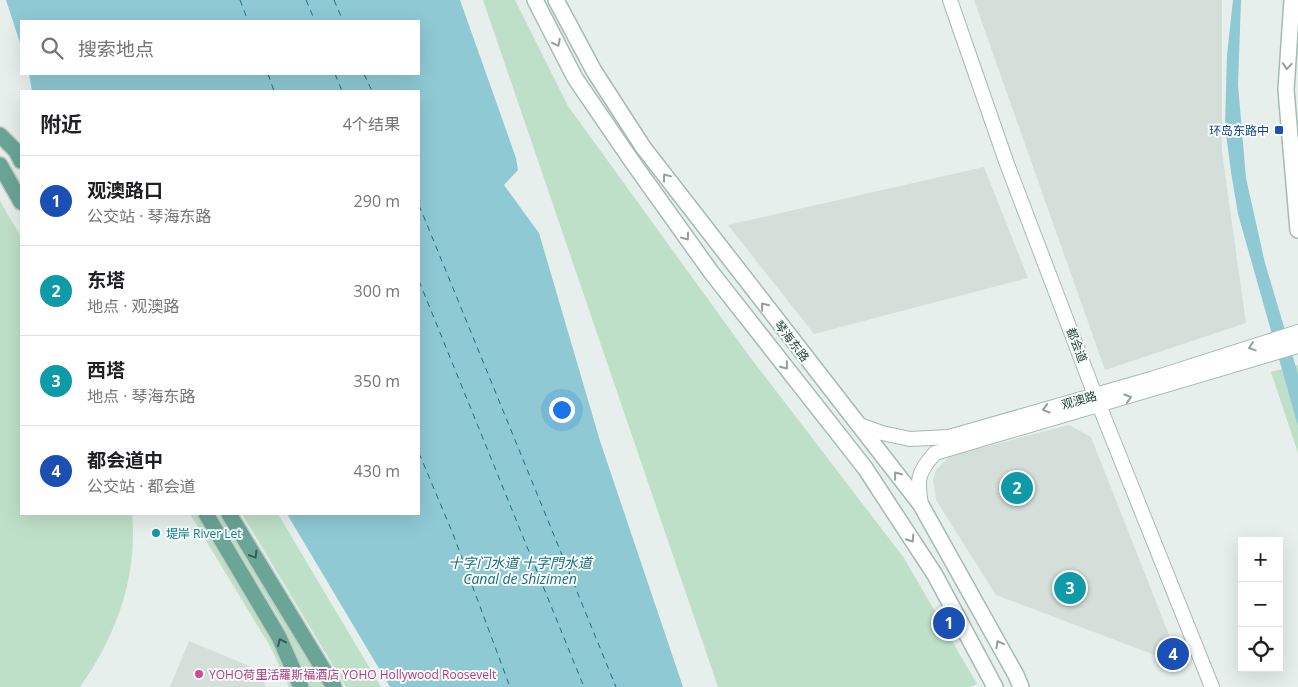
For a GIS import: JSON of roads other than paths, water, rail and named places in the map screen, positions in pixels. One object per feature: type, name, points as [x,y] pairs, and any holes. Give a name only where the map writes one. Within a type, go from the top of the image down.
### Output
[{"type":"main road","name":"琴海东路","points":[[535,0],[574,78],[631,160],[711,272],[865,468],[935,575],[995,687]]},
{"type":"main road","name":"琴海东路","points":[[556,0],[594,71],[643,147],[921,505],[1021,687]]},
{"type":"main road","points":[[1292,0],[1286,90],[1298,230]]},
{"type":"main road","points":[[0,135],[20,160]]},
{"type":"main road","points":[[0,166],[20,200]]},
{"type":"main road","points":[[207,515],[279,636],[301,687]]},
{"type":"main road","points":[[230,515],[333,686]]},
{"type":"street","name":"都会道","points":[[950,0],[1008,164],[1098,400],[1212,687]]},
{"type":"street","name":"观澳路","points":[[921,505],[918,482],[922,467],[935,453],[1298,332]]},
{"type":"street","name":"观澳路","points":[[857,424],[882,433],[910,439],[949,437],[1098,400],[1298,346]]},
{"type":"water","name":"十字门水道 十字門水道 Canal de Shizimen","points":[[6,0],[460,0],[516,158],[518,170],[504,185],[539,233],[600,441],[683,687],[390,687],[288,515],[420,515],[420,90],[32,90],[29,75],[420,75],[420,20],[20,20],[20,43]]},
{"type":"water","points":[[1233,0],[1241,0],[1238,85],[1246,178],[1265,263],[1298,374],[1298,426],[1238,214],[1231,172],[1225,126],[1227,55]]},
{"type":"place","name":"环岛东路中","points":[[1279,130]]},
{"type":"place","name":"东塔","points":[[1017,488]]},
{"type":"place","name":"堤岸 River Let","points":[[156,533]]},
{"type":"place","name":"西塔","points":[[1070,588]]},
{"type":"place","name":"观澳路口","points":[[949,623]]},
{"type":"place","name":"都会道中","points":[[1173,654]]},
{"type":"place","name":"YOHO荷里活羅斯福酒店 YOHO Hollywood Roosevelt","points":[[199,674]]}]
